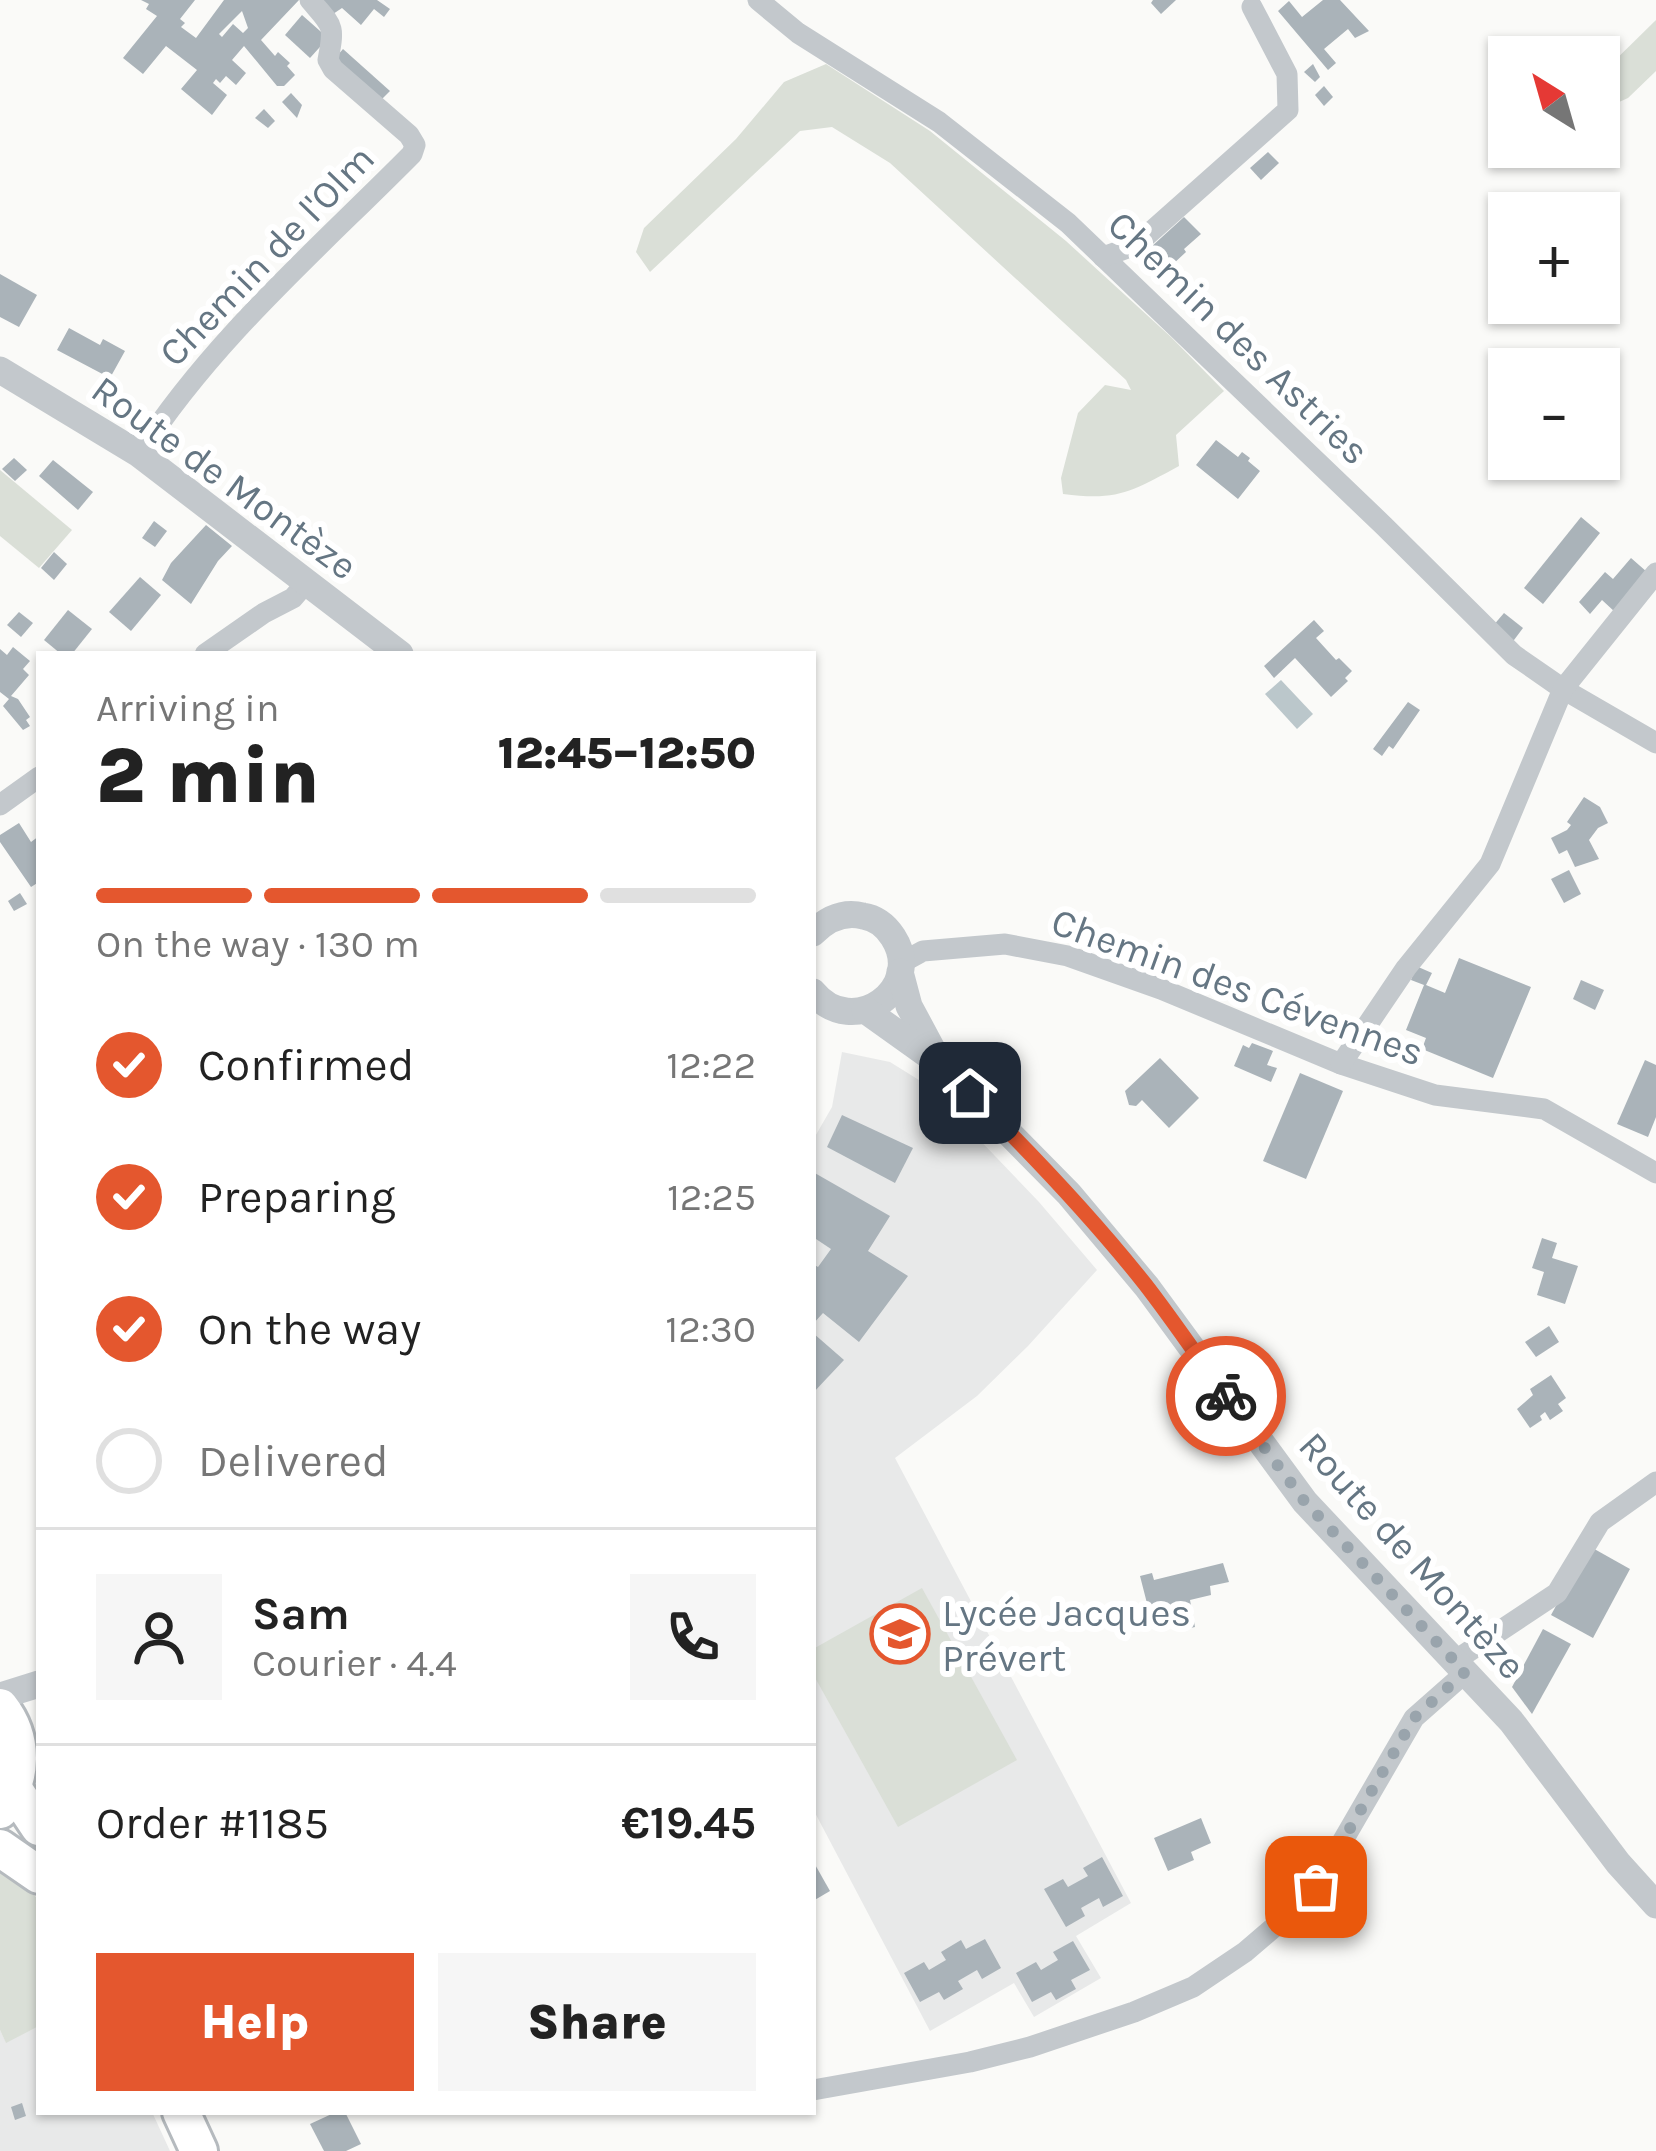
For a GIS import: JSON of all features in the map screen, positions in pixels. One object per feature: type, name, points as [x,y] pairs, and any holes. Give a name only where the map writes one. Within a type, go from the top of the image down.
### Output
[{"type":"main road","points":[[0,1707],[16,1736],[18,1774],[36,1819]]},
{"type":"main road","points":[[0,1848],[36,1873]]},
{"type":"main road","points":[[182,2115],[199,2151]]},
{"type":"street","name":"Chemin de l'Olm","points":[[139,454],[238,329],[412,154],[415,145],[410,135],[333,69],[328,60],[333,28],[310,0]]},
{"type":"street","name":"Chemin des Astries","points":[[758,0],[798,33],[939,122],[1068,223],[1514,655],[1656,742]]},
{"type":"street","points":[[1103,257],[1136,245],[1288,110],[1287,74],[1252,7]]},
{"type":"street","name":"Route de Montèze","points":[[0,370],[139,454],[396,651]]},
{"type":"street","points":[[1341,1064],[1406,968],[1490,863],[1563,689],[1656,573]]},
{"type":"street","points":[[209,651],[293,598],[305,584]]},
{"type":"street","points":[[0,805],[36,779]]},
{"type":"street","points":[[816,1026],[888,996],[905,957],[887,928],[874,919],[840,915],[817,924]]},
{"type":"street","name":"Chemin des Cévennes","points":[[905,957],[1004,944],[1068,956],[1341,1064],[1435,1095],[1544,1109],[1656,1173]]},
{"type":"street","name":"Route de Montèze","points":[[905,957],[909,1006],[939,1062],[1069,1194],[1147,1287],[1305,1502],[1511,1721],[1618,1863],[1656,1905]]},
{"type":"street","points":[[816,995],[831,1008],[855,1011],[939,1062]]},
{"type":"street","points":[[816,2089],[1030,2047],[1193,1988],[1245,1952],[1316,1887],[1414,1718],[1461,1666],[1557,1593],[1600,1522],[1656,1482]]},
{"type":"street","points":[[0,1696],[36,1685]]},
{"type":"shaded area","points":[[1656,20],[1656,71],[1620,102],[1620,55]]},
{"type":"shaded area","points":[[826,64],[930,131],[1066,241],[1224,391],[1176,435],[1179,466],[1124,492],[1063,494],[1061,478],[1078,413],[1105,385],[1131,390],[1126,380],[890,163],[832,127],[800,131],[650,272],[636,252],[644,228],[736,139],[784,82]]},
{"type":"shaded area","points":[[0,470],[72,530],[39,568],[0,536]]},
{"type":"shaded area","points":[[1281,680],[1313,714],[1297,729],[1265,694]]},
{"type":"shaded area","name":"Lycée Jacques Prévert","points":[[842,1052],[890,1062],[927,1085],[1097,1270],[977,1396],[895,1458],[1131,1903],[1076,1936],[1101,1978],[1034,2017],[1014,1983],[930,2031],[816,1815],[816,1135],[832,1107]]},
{"type":"shaded area","points":[[922,1588],[1017,1760],[898,1827],[816,1679],[816,1647]]},
{"type":"shaded area","points":[[0,1870],[36,1897],[36,2028],[6,2043],[0,2030]]},
{"type":"shaded area","points":[[36,2027],[36,2115],[153,2115],[170,2151],[0,2151],[0,2030],[6,2042]]},
{"type":"building","points":[[141,0],[195,0],[180,19],[185,23],[181,27],[196,38],[224,0],[299,0],[261,40],[275,56],[278,52],[290,63],[287,66],[295,75],[284,86],[277,86],[244,46],[232,60],[246,73],[236,85],[226,76],[220,83],[216,79],[213,83],[227,95],[212,115],[181,89],[197,70],[166,46],[143,74],[123,58],[157,16],[146,9],[149,4]],"holes":[[[242,11],[248,28],[243,33],[233,24],[222,37],[219,34]]]},
{"type":"building","points":[[319,0],[377,0],[390,9],[384,17],[374,9],[361,25],[342,8],[333,14]]},
{"type":"building","points":[[1153,0],[1176,0],[1161,14]]},
{"type":"building","points":[[1323,0],[1340,0],[1369,31],[1355,38],[1348,29],[1324,49],[1336,63],[1328,70],[1278,11],[1289,1],[1302,17]]},
{"type":"building","points":[[302,15],[328,38],[310,58],[285,35]]},
{"type":"building","points":[[343,49],[390,91],[380,101],[338,65],[337,56]]},
{"type":"building","points":[[1313,64],[1320,77],[1315,82],[1304,72]]},
{"type":"building","points":[[1324,86],[1333,97],[1324,106],[1315,95]]},
{"type":"building","points":[[291,93],[302,105],[297,118],[282,102]]},
{"type":"building","points":[[264,109],[275,121],[268,128],[255,118]]},
{"type":"building","points":[[1268,152],[1279,163],[1261,180],[1250,168]]},
{"type":"building","points":[[1184,217],[1201,234],[1158,278],[1139,258]]},
{"type":"building","points":[[0,274],[37,295],[19,327],[0,317]]},
{"type":"building","points":[[69,328],[100,345],[103,339],[125,351],[110,378],[57,350]]},
{"type":"building","points":[[1216,440],[1238,457],[1242,452],[1260,471],[1238,499],[1196,465]]},
{"type":"building","points":[[14,458],[27,470],[15,481],[2,469]]},
{"type":"building","points":[[53,460],[93,492],[78,510],[39,476]]},
{"type":"building","points":[[1581,517],[1600,533],[1543,604],[1524,588]]},
{"type":"building","points":[[154,521],[167,531],[155,547],[142,538]]},
{"type":"building","points":[[206,525],[232,546],[191,604],[162,580]]},
{"type":"building","points":[[54,552],[67,564],[54,580],[41,568]]},
{"type":"building","points":[[1631,558],[1647,572],[1615,612],[1602,600],[1590,614],[1579,602],[1605,572],[1613,579]]},
{"type":"building","points":[[140,577],[161,595],[131,631],[109,612]]},
{"type":"building","points":[[68,610],[92,629],[74,651],[57,651],[44,640]]},
{"type":"building","points":[[19,612],[33,623],[21,637],[7,625]]},
{"type":"building","points":[[1504,613],[1523,628],[1511,644],[1492,627]]},
{"type":"building","points":[[1314,620],[1324,631],[1316,638],[1352,671],[1331,697],[1295,658],[1274,678],[1264,666]]},
{"type":"building","points":[[13,647],[30,661],[23,669],[29,675],[11,696],[30,717],[26,720],[30,726],[23,730],[3,706],[9,699],[0,692],[0,649],[7,655]]},
{"type":"building","points":[[1408,702],[1420,710],[1393,749],[1389,746],[1382,756],[1373,749]]},
{"type":"building","points":[[1584,797],[1600,807],[1608,823],[1589,840],[1599,859],[1575,867],[1567,850],[1559,854],[1551,838],[1567,830],[1571,825],[1567,822]]},
{"type":"building","points":[[19,823],[31,842],[36,838],[36,884],[31,887],[0,835]]},
{"type":"building","points":[[1569,870],[1581,894],[1564,903],[1551,879]]},
{"type":"building","points":[[20,893],[27,904],[14,911],[8,901]]},
{"type":"building","points":[[1459,958],[1531,987],[1493,1078],[1422,1049],[1426,1038],[1406,1030],[1424,985],[1411,980],[1416,966],[1432,973],[1426,985],[1445,993]]},
{"type":"building","points":[[1581,980],[1604,990],[1595,1010],[1573,999]]},
{"type":"building","points":[[1252,1043],[1273,1051],[1267,1065],[1277,1068],[1271,1082],[1234,1066],[1243,1045],[1249,1048]]},
{"type":"building","points":[[1160,1058],[1199,1098],[1169,1128],[1142,1100],[1129,1105],[1125,1091]]},
{"type":"building","points":[[1645,1060],[1656,1065],[1656,1117],[1648,1137],[1617,1124]]},
{"type":"building","points":[[1300,1073],[1343,1091],[1306,1179],[1263,1161]]},
{"type":"building","points":[[842,1115],[913,1148],[895,1183],[827,1147]]},
{"type":"building","points":[[816,1174],[890,1216],[868,1251],[908,1276],[859,1342],[823,1313],[816,1321],[816,1266],[831,1249],[816,1239]]},
{"type":"building","points":[[1542,1238],[1557,1243],[1552,1258],[1578,1266],[1565,1304],[1537,1295],[1544,1272],[1532,1268]]},
{"type":"building","points":[[1549,1326],[1559,1342],[1536,1357],[1525,1342]]},
{"type":"building","points":[[816,1336],[844,1360],[816,1390]]},
{"type":"building","points":[[1551,1375],[1566,1398],[1558,1404],[1563,1411],[1550,1420],[1545,1412],[1530,1428],[1517,1409],[1533,1395],[1530,1389]]},
{"type":"building","points":[[1589,1546],[1630,1569],[1593,1638],[1551,1615]]},
{"type":"building","points":[[1223,1563],[1229,1582],[1210,1586],[1211,1595],[1190,1600],[1195,1627],[1177,1631],[1172,1610],[1150,1615],[1140,1576],[1152,1573],[1154,1580]]},
{"type":"building","points":[[1543,1629],[1571,1644],[1532,1714],[1512,1687]]},
{"type":"building","points":[[1201,1818],[1211,1843],[1191,1852],[1194,1860],[1168,1871],[1154,1838]]},
{"type":"building","points":[[1102,1857],[1123,1896],[1103,1907],[1099,1898],[1081,1908],[1085,1916],[1066,1927],[1044,1889],[1063,1879],[1068,1887],[1088,1876],[1083,1868]]},
{"type":"building","points":[[816,1866],[830,1891],[816,1899]]},
{"type":"building","points":[[985,1939],[1001,1968],[982,1979],[977,1970],[958,1981],[963,1989],[944,2000],[939,1992],[920,2002],[904,1973],[924,1962],[929,1970],[946,1960],[941,1952],[961,1940],[966,1949]]},
{"type":"building","points":[[1073,1941],[1090,1970],[1071,1980],[1076,1989],[1056,2000],[1051,1992],[1032,2002],[1016,1973],[1036,1962],[1041,1970],[1058,1960],[1053,1952]]},
{"type":"building","points":[[22,2103],[26,2116],[15,2120],[11,2107]]},
{"type":"building","points":[[330,2115],[346,2115],[361,2144],[346,2151],[324,2151],[310,2124]]},
{"type":"way so far","points":[[1226,1396],[1305,1502],[1465,1672],[1414,1718],[1316,1887]]},
{"type":"place","name":"Lycée Jacques Prévert","points":[[900,1634]]},
{"type":"route","points":[[970,1093],[1033,1155],[1113,1246],[1226,1396]]}]
